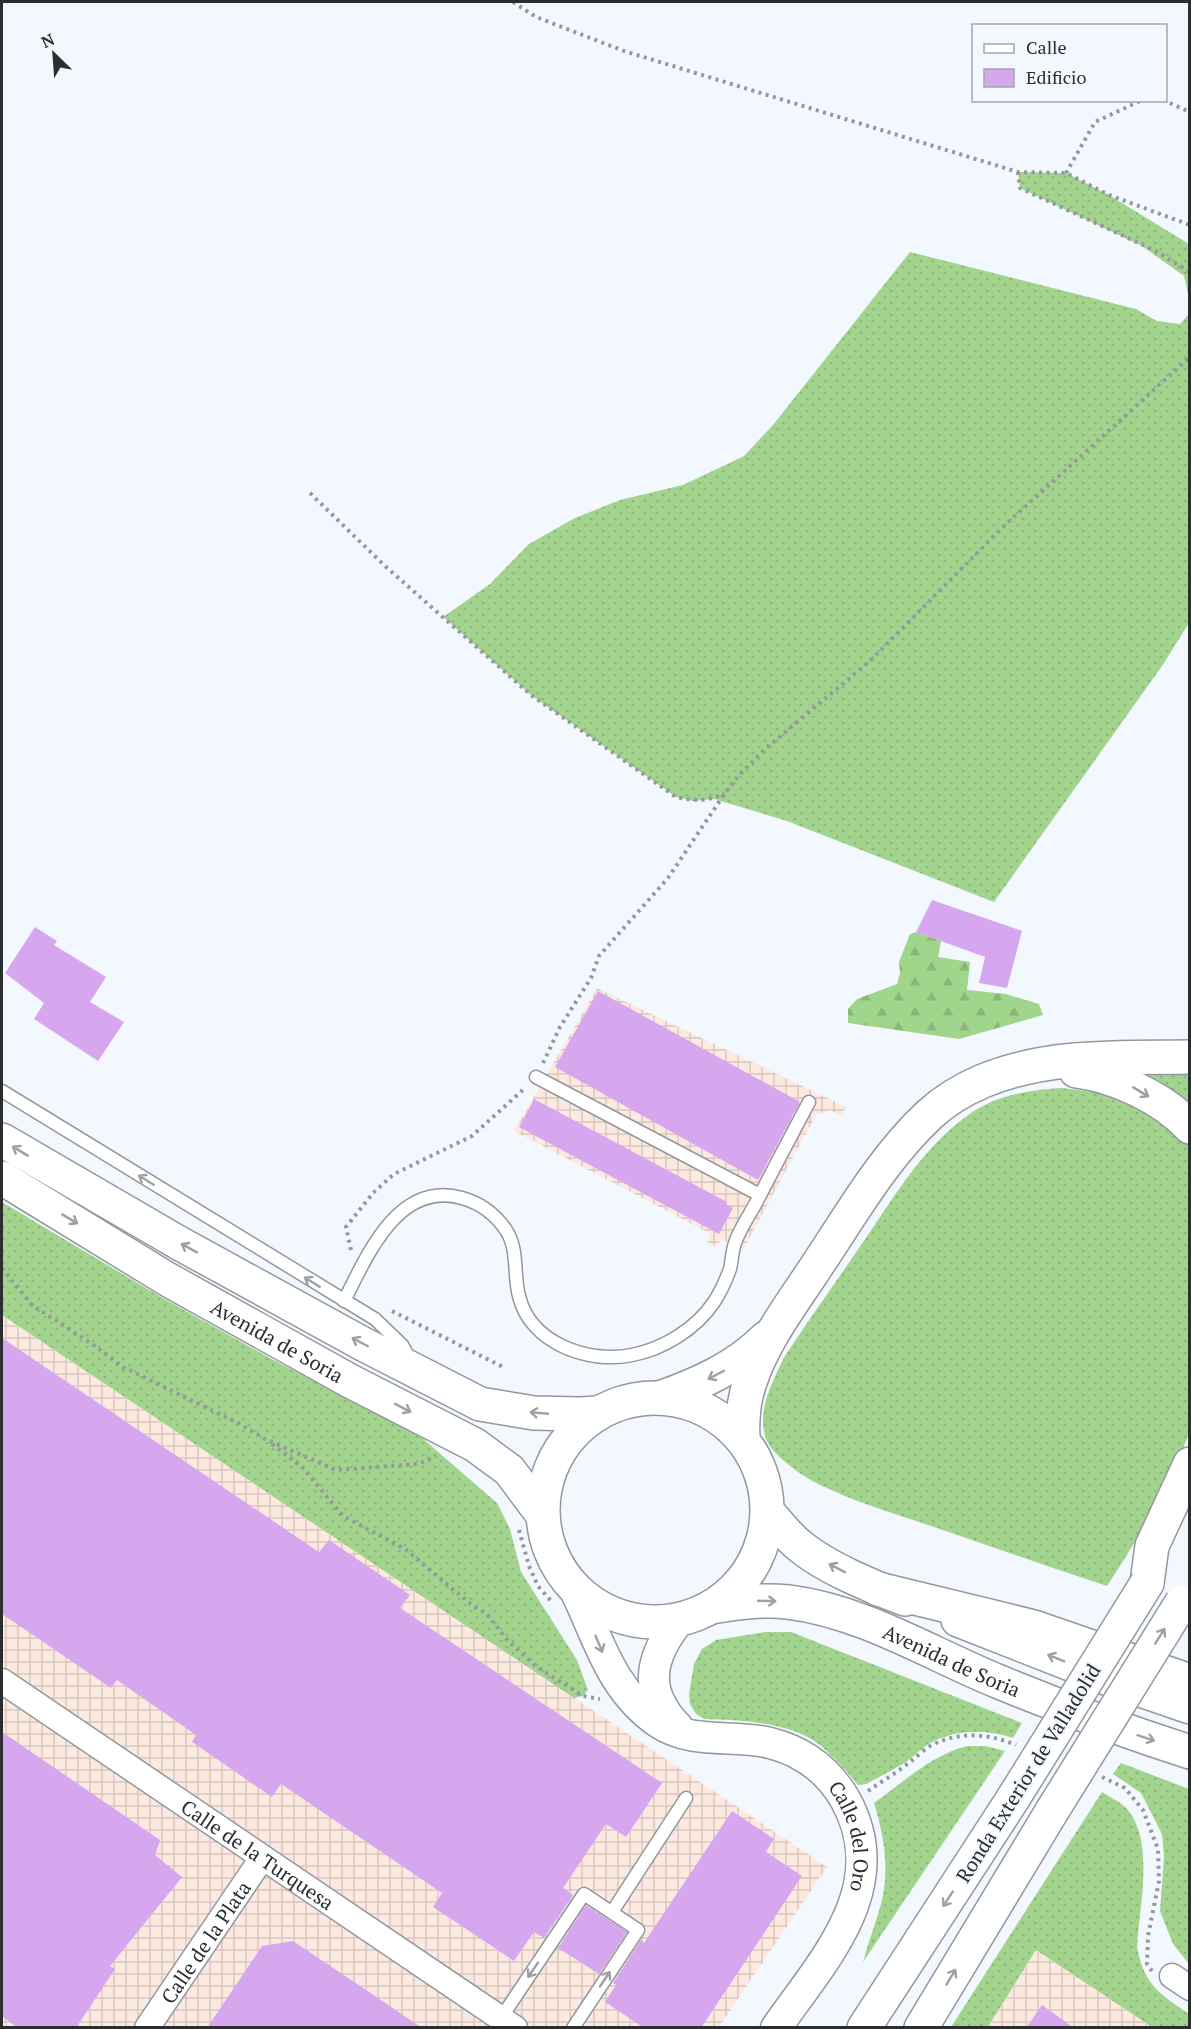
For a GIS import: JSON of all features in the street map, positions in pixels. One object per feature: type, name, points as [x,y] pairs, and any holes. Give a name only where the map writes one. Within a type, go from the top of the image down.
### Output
[{"type":"highway","points":[[743,1440],[742,1424],[746,1395],[756,1367],[778,1326],[898,1148],[931,1113],[960,1093],[1023,1068],[1075,1059],[1190,1057]]},
{"type":"highway","points":[[1023,1068],[1066,1069],[1114,1080],[1131,1086],[1158,1102],[1190,1126]]},
{"type":"highway","name":"Avenida de Soria","points":[[2,1140],[179,1243],[480,1404],[534,1413],[597,1413]]},
{"type":"highway","name":"Avenida de Soria","points":[[2,1178],[208,1302],[350,1382],[475,1445],[509,1470],[542,1514],[546,1540],[556,1565],[575,1590],[597,1607],[617,1617],[636,1622],[654,1622],[758,1601],[788,1602],[857,1619],[994,1680],[1097,1722],[1190,1752]]},
{"type":"highway","points":[[660,1398],[707,1379],[738,1362],[778,1326]]},
{"type":"highway","points":[[542,1514],[546,1479],[552,1463],[568,1438],[597,1413],[627,1401],[660,1398],[687,1402],[723,1420],[743,1440],[763,1477],[768,1498],[764,1539],[751,1568],[733,1589],[694,1613]]},
{"type":"highway","points":[[1147,1583],[1152,1546],[1190,1464]]},
{"type":"highway","name":"Avenida de Soria","points":[[768,1512],[800,1547],[878,1589],[1111,1680],[1190,1707]]},
{"type":"highway","name":"Ronda Exterior de Valladolid","points":[[864,2028],[1014,1797],[1190,1516]]},
{"type":"highway","points":[[878,1589],[1034,1627],[1190,1681]]},
{"type":"highway","name":"Ronda Exterior de Valladolid","points":[[921,2028],[1052,1811],[1187,1596]]},
{"type":"street","name":"Calle del Oro","points":[[575,1590],[611,1670],[633,1702],[662,1725],[687,1734],[768,1743],[799,1753],[829,1776],[846,1802],[856,1825],[862,1858],[861,1880],[851,1914],[839,1937],[776,2028]]},
{"type":"street","points":[[687,1734],[671,1721],[656,1698],[653,1680],[655,1663],[662,1644],[694,1613]]},
{"type":"street","name":"Calle de la Turquesa","points":[[2,1681],[508,2023]]},
{"type":"street","name":"Calle de la Plata","points":[[147,2028],[262,1858]]},
{"type":"lane","points":[[537,1077],[760,1195]]},
{"type":"lane","points":[[2,1091],[346,1297],[375,1319],[402,1345],[419,1372]]},
{"type":"lane","points":[[346,1297],[383,1232],[402,1210],[423,1200],[447,1196],[471,1201],[484,1208],[506,1231],[515,1254],[519,1297],[529,1320],[542,1334],[561,1345],[592,1356],[625,1357],[645,1353],[665,1344],[687,1329],[714,1302],[729,1270],[734,1244],[809,1102]]},
{"type":"lane","points":[[612,1912],[686,1798]]},
{"type":"lane","points":[[508,2023],[584,1894],[638,1930],[573,2028]]},
{"type":"path","points":[[513,2],[536,17],[632,53],[1018,172],[1066,173],[1109,195],[1190,225]]},
{"type":"path","points":[[1066,173],[1095,122],[1138,102]]},
{"type":"path","points":[[1167,102],[1190,112]]},
{"type":"path","points":[[1018,172],[1020,188],[1154,250],[1190,272]]},
{"type":"path","points":[[361,1268],[352,1254],[346,1227],[374,1193],[394,1174],[472,1136],[537,1077],[560,1027],[591,978],[599,956],[668,878],[725,793],[765,749],[870,661],[1004,526],[1190,357]]},
{"type":"path","points":[[310,493],[385,566],[531,695],[676,797],[693,801],[714,799],[725,793]]},
{"type":"path","points":[[2,1268],[32,1305],[123,1367],[265,1439],[336,1470],[418,1464],[438,1455]]},
{"type":"path","points":[[346,1297],[372,1301],[505,1368]]},
{"type":"path","points":[[265,1439],[302,1467],[343,1515],[405,1549],[474,1607],[486,1614],[508,1641],[537,1667],[583,1696],[607,1700]]},
{"type":"shaded area","points":[[597,988],[846,1107],[842,1116],[830,1110],[816,1115],[744,1248],[721,1239],[717,1247],[707,1242],[711,1234],[514,1131]]},
{"type":"shaded area","points":[[2,1315],[827,1867],[719,2027],[2,2027]]},
{"type":"shaded area","points":[[1036,1950],[1152,2027],[988,2028]]},
{"type":"green space","points":[[1018,172],[1066,173],[1109,195],[1189,244],[1189,298],[1184,276],[1142,246],[1020,188]]},
{"type":"green space","points":[[910,252],[1136,309],[1157,321],[1180,324],[1189,314],[1189,623],[1162,666],[994,902],[787,821],[714,799],[693,801],[676,797],[531,695],[443,617],[490,584],[529,544],[575,518],[620,500],[683,485],[744,456],[773,425]]},
{"type":"green space","points":[[916,932],[941,941],[938,957],[970,962],[967,990],[1006,994],[1039,1004],[1043,1015],[959,1039],[848,1023],[848,1009],[857,999],[897,984],[900,973],[899,962],[910,934]]},
{"type":"green space","points":[[1189,1068],[1189,1110],[1124,1074]]},
{"type":"green space","points":[[1062,1088],[1108,1094],[1133,1102],[1163,1121],[1189,1145],[1189,1434],[1152,1512],[1107,1586],[875,1507],[818,1484],[774,1452],[763,1429],[767,1396],[785,1356],[924,1156],[952,1128],[989,1103],[1024,1092]]},
{"type":"green space","points":[[2,1202],[161,1297],[270,1358],[421,1437],[497,1503],[510,1529],[521,1572],[577,1660],[588,1690],[583,1696],[574,1698],[2,1315]]},
{"type":"green space","points":[[765,1632],[791,1632],[1022,1723],[1013,1738],[993,1733],[972,1732],[942,1738],[928,1744],[896,1768],[866,1784],[858,1785],[820,1745],[795,1731],[765,1724],[704,1719],[696,1714],[690,1704],[689,1694],[694,1664],[702,1649],[716,1640]]},
{"type":"green space","points":[[968,1746],[985,1746],[1005,1751],[863,1962],[881,1904],[885,1879],[883,1840],[874,1803],[930,1762]]},
{"type":"green space","points":[[1121,1763],[1189,1789],[1189,1964],[1173,1944],[1160,1911],[1164,1857],[1162,1834],[1141,1793],[1113,1774]]},
{"type":"green space","points":[[1102,1792],[1125,1807],[1134,1820],[1140,1836],[1143,1874],[1137,1947],[1144,1971],[1162,1994],[1189,2014],[1189,2027],[1152,2027],[1036,1950],[988,2027],[951,2027]]},
{"type":"building","points":[[932,900],[1022,931],[1007,988],[979,983],[985,957],[916,932]]},
{"type":"building","points":[[35,927],[57,941],[54,945],[106,977],[90,1002],[124,1022],[98,1061],[34,1019],[44,1003],[5,973]]},
{"type":"building","points":[[598,991],[800,1102],[758,1180],[555,1067]]},
{"type":"building","points":[[534,1099],[727,1202],[726,1204],[733,1208],[719,1234],[519,1127]]},
{"type":"building","points":[[2,1338],[319,1552],[329,1540],[410,1595],[400,1608],[662,1783],[626,1837],[606,1824],[563,1888],[573,1895],[544,1938],[534,1932],[514,1961],[433,1907],[442,1893],[281,1784],[272,1797],[192,1742],[196,1735],[117,1680],[111,1688],[2,1614]]},
{"type":"building","points":[[2,1732],[160,1840],[155,1855],[182,1877],[110,1966],[115,1969],[76,2028],[18,2028],[2,2016]]},
{"type":"building","points":[[732,1811],[774,1839],[766,1852],[802,1876],[701,2028],[644,2028],[605,2002],[616,1985],[613,1983],[641,1940],[644,1943]]},
{"type":"building","points":[[586,1905],[627,1932],[599,1974],[558,1948]]},
{"type":"building","points":[[293,1941],[422,2028],[207,2028],[262,1946]]},
{"type":"building","points":[[1042,2005],[1074,2028],[1026,2028]]}]
